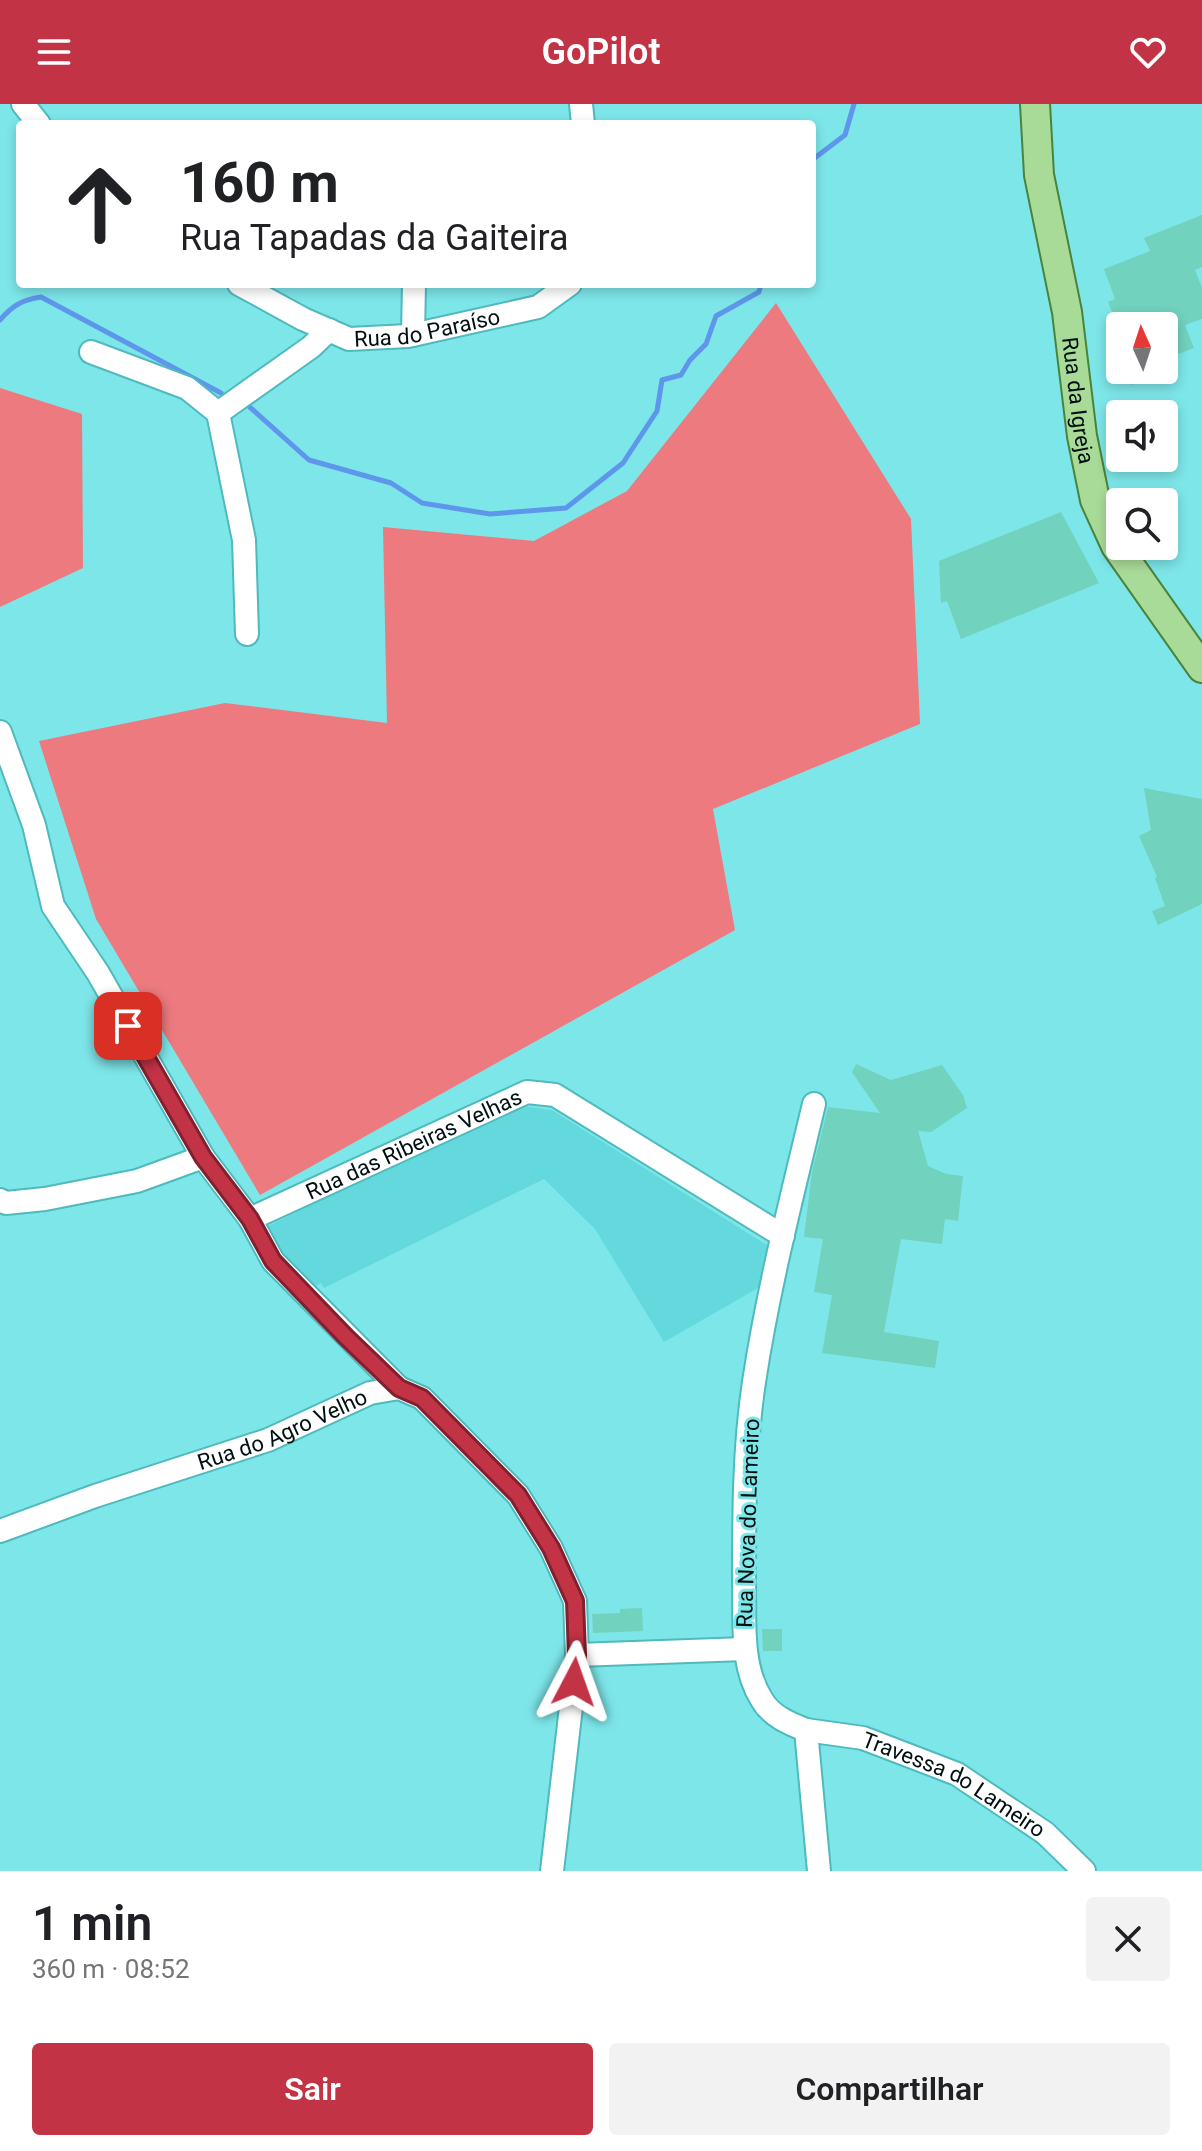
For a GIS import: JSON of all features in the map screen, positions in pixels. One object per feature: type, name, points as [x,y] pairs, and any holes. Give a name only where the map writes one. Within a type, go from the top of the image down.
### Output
[{"type":"main road","name":"Rua da Igreja","points":[[1035,104],[1039,175],[1067,312],[1082,436],[1095,500],[1116,546],[1202,668]]},
{"type":"street","points":[[23,104],[36,120]]},
{"type":"street","name":"Rua do Paraíso","points":[[247,288],[349,339],[413,335],[538,307],[564,288]]},
{"type":"street","points":[[413,335],[414,288]]},
{"type":"street","points":[[218,413],[311,347],[329,330]]},
{"type":"street","points":[[91,352],[187,388],[218,413],[244,540],[247,634]]},
{"type":"street","points":[[0,732],[34,825],[53,906],[98,973],[203,1157],[250,1219],[273,1261],[399,1388],[422,1398],[518,1495],[551,1548],[575,1601],[577,1655],[552,1871]]},
{"type":"street","name":"Rua das Ribeiras Velhas","points":[[250,1219],[527,1092],[555,1095],[783,1236]]},
{"type":"street","name":"Rua Nova do Lameiro","points":[[806,1730],[786,1722],[763,1703],[745,1649],[745,1467],[754,1383],[783,1236],[814,1104]]},
{"type":"street","points":[[9,1201],[137,1181],[203,1157]]},
{"type":"street","name":"Rua do Agro Velho","points":[[0,1531],[95,1496],[268,1440],[370,1393],[399,1388]]},
{"type":"street","points":[[577,1655],[745,1649]]},
{"type":"street","points":[[806,1730],[819,1871]]},
{"type":"street","name":"Travessa do Lameiro","points":[[806,1730],[863,1738],[957,1774],[1045,1833],[1084,1871]]},
{"type":"shaded area","points":[[776,303],[911,519],[920,724],[713,809],[735,930],[260,1195],[96,919],[39,741],[225,703],[387,723],[383,527],[534,541],[627,491]]},
{"type":"shaded area","points":[[0,388],[82,414],[83,568],[0,607]]},
{"type":"shaded area","points":[[515,1105],[552,1110],[770,1247],[758,1288],[664,1342],[595,1229],[544,1179],[324,1288],[321,1283],[313,1288],[281,1253],[266,1227]]},
{"type":"building","points":[[1202,215],[1202,267],[1195,270],[1202,288],[1202,319],[1185,325],[1194,348],[1178,354],[1178,312],[1112,312],[1108,302],[1115,299],[1104,269],[1150,251],[1144,238]]},
{"type":"building","points":[[1061,512],[1099,583],[961,639],[947,601],[941,603],[939,561]]},
{"type":"building","points":[[1144,788],[1202,799],[1202,904],[1158,925],[1152,911],[1165,906],[1157,877],[1139,836],[1151,830]]},
{"type":"building","points":[[856,1064],[891,1080],[942,1065],[963,1095],[967,1108],[931,1132],[918,1131],[928,1166],[946,1174],[963,1176],[958,1221],[945,1219],[942,1244],[901,1239],[884,1332],[939,1341],[935,1368],[822,1353],[832,1295],[814,1292],[823,1239],[804,1237],[812,1172],[828,1107],[880,1113],[852,1072]]},
{"type":"building","points":[[642,1608],[643,1631],[593,1633],[592,1614]]},
{"type":"building","points":[[762,1629],[782,1629],[782,1651],[763,1651]]},
{"type":"waterway","points":[[816,157],[845,135],[854,104]]},
{"type":"waterway","points":[[244,402],[309,460],[391,483],[422,503],[490,514],[566,508],[623,463],[657,411],[662,380],[681,375],[690,360],[706,344],[716,316],[759,292],[760,288]]},
{"type":"waterway","points":[[0,320],[18,304],[41,297],[221,393]]},
{"type":"route","points":[[128,1026],[203,1157],[250,1219],[273,1261],[399,1388],[422,1398],[518,1495],[551,1548],[575,1601],[577,1655],[574,1682]]}]
